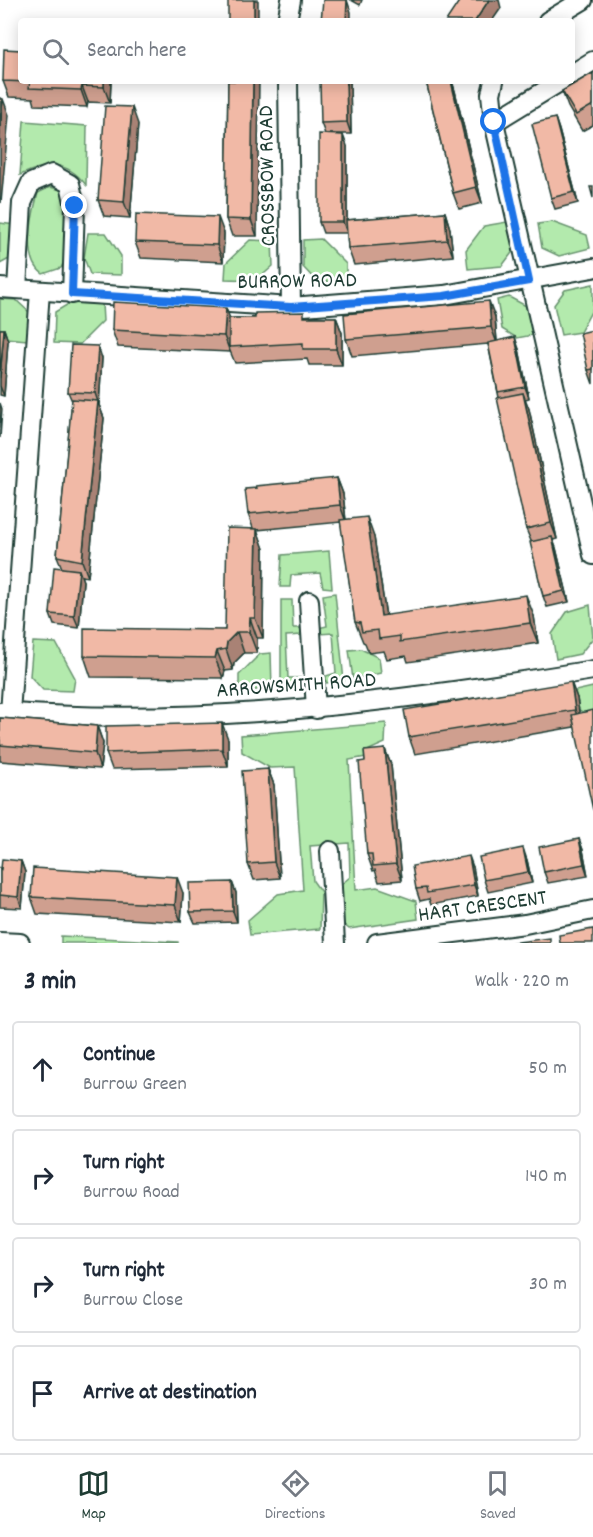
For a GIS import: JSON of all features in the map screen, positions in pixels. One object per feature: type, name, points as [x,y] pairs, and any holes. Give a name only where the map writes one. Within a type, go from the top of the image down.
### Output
[{"type":"street","points":[[288,18],[291,0]]},
{"type":"street","points":[[553,18],[583,0]]},
{"type":"street","points":[[575,72],[593,61]]},
{"type":"street","name":"CROSSBOW ROAD","points":[[288,84],[291,307]]},
{"type":"street","points":[[493,84],[491,94],[494,122],[593,555]]},
{"type":"street","points":[[494,122],[556,84]]},
{"type":"street","points":[[8,288],[22,203],[31,183],[52,174],[70,184],[75,206],[72,294]]},
{"type":"street","name":"BURROW ROAD","points":[[8,288],[291,307],[444,296],[593,268]]},
{"type":"street","points":[[5,712],[40,291]]},
{"type":"street","points":[[309,601],[316,709]]},
{"type":"street","name":"ARROWSMITH ROAD","points":[[5,712],[114,718],[316,709],[461,692],[593,670]]},
{"type":"street","points":[[330,851],[335,943]]},
{"type":"street","name":"HART CRESCENT","points":[[377,943],[525,924],[593,910]]},
{"type":"street","points":[[0,942],[20,943]]},
{"type":"green space","points":[[24,121],[87,126],[86,185],[79,177],[63,167],[47,166],[20,175]]},
{"type":"green space","points":[[50,187],[65,191],[67,197],[65,259],[61,268],[43,274],[33,258],[30,236],[38,193]]},
{"type":"green space","points":[[507,222],[514,250],[502,266],[468,269],[466,250],[484,226]]},
{"type":"green space","points":[[552,222],[587,235],[590,248],[559,256],[542,248],[538,224]]},
{"type":"green space","points":[[0,223],[15,225],[11,258],[0,264]]},
{"type":"green space","points":[[88,233],[106,233],[121,256],[121,275],[90,274],[84,258]]},
{"type":"green space","points":[[321,239],[346,264],[346,281],[317,282],[303,267],[303,240]]},
{"type":"green space","points":[[250,240],[272,241],[273,266],[257,280],[225,279],[226,263]]},
{"type":"green space","points":[[593,284],[593,308],[580,332],[561,335],[554,305],[565,290]]},
{"type":"green space","points":[[509,297],[528,307],[533,335],[517,338],[502,329],[497,300]]},
{"type":"green space","points":[[0,299],[16,300],[29,312],[27,340],[5,338],[0,333]]},
{"type":"green space","points":[[70,303],[102,304],[103,321],[80,344],[54,343],[55,312]]},
{"type":"green space","points":[[329,551],[332,588],[323,587],[320,573],[291,575],[290,587],[280,587],[282,555]]},
{"type":"green space","points":[[335,593],[344,681],[326,683],[326,676],[336,673],[333,633],[319,634],[318,628],[327,626],[323,595]]},
{"type":"green space","points":[[281,600],[292,600],[293,628],[301,628],[302,635],[286,636],[288,678],[302,678],[303,685],[281,687]]},
{"type":"green space","points":[[590,605],[593,638],[580,654],[556,659],[552,634],[567,612]]},
{"type":"green space","points":[[33,642],[56,643],[75,678],[73,691],[43,690],[30,676]]},
{"type":"green space","points":[[361,649],[379,658],[381,673],[353,679],[349,650]]},
{"type":"green space","points":[[271,653],[272,689],[239,691],[239,675],[260,654]]},
{"type":"green space","points":[[593,687],[593,718],[579,710],[575,691]]},
{"type":"green space","points":[[386,723],[385,743],[369,750],[366,757],[349,760],[356,890],[377,887],[416,901],[418,919],[349,929],[342,923],[338,887],[350,877],[349,843],[310,846],[313,881],[321,892],[320,929],[250,935],[248,920],[278,894],[303,890],[295,767],[270,768],[242,752],[241,735]]},
{"type":"green space","points":[[61,936],[178,942],[178,943],[61,943]]},
{"type":"building","points":[[228,0],[254,0],[254,18],[228,18]]},
{"type":"building","points":[[323,0],[347,0],[346,18],[321,18]]},
{"type":"building","points":[[460,0],[489,0],[477,18],[448,18]]},
{"type":"building","points":[[4,49],[18,50],[18,82],[3,81]]},
{"type":"building","points":[[593,73],[593,105],[576,115],[562,91]]},
{"type":"building","points":[[30,84],[104,84],[104,87],[82,86],[81,90],[29,88]]},
{"type":"building","points":[[228,84],[253,84],[251,220],[226,219]]},
{"type":"building","points":[[320,84],[346,84],[347,122],[321,123]]},
{"type":"building","points":[[427,84],[452,84],[476,187],[453,193]]},
{"type":"building","points":[[0,98],[3,99],[0,129]]},
{"type":"building","points":[[105,106],[132,107],[124,202],[98,200]]},
{"type":"building","points":[[555,118],[574,192],[551,198],[532,124]]},
{"type":"building","points":[[319,134],[343,135],[343,222],[319,222]]},
{"type":"building","points":[[445,212],[447,240],[348,248],[346,220]]},
{"type":"building","points":[[136,214],[218,217],[217,245],[135,242]]},
{"type":"building","points":[[489,301],[491,327],[346,339],[344,314]]},
{"type":"building","points":[[113,302],[226,308],[224,336],[112,330]]},
{"type":"building","points":[[304,312],[304,317],[336,317],[336,349],[303,349],[303,343],[229,347],[229,318],[255,318],[255,313]]},
{"type":"building","points":[[0,329],[4,329],[0,378]]},
{"type":"building","points":[[593,330],[593,369],[588,370],[580,333]]},
{"type":"building","points":[[515,337],[525,387],[498,392],[488,343]]},
{"type":"building","points":[[71,345],[98,346],[95,393],[68,392]]},
{"type":"building","points":[[523,393],[551,523],[526,529],[497,398]]},
{"type":"building","points":[[72,399],[98,401],[82,561],[57,556]]},
{"type":"building","points":[[337,478],[340,505],[248,514],[245,489]]},
{"type":"building","points":[[367,517],[381,616],[526,595],[530,623],[400,642],[400,636],[379,639],[378,630],[362,632],[360,623],[355,622],[340,520]]},
{"type":"building","points":[[227,528],[257,529],[255,618],[250,618],[249,632],[237,632],[227,642],[226,649],[217,651],[215,658],[84,656],[84,628],[225,630]]},
{"type":"building","points":[[552,537],[564,591],[543,596],[530,542]]},
{"type":"building","points":[[54,567],[79,570],[74,616],[50,614]]},
{"type":"building","points":[[571,682],[575,710],[409,737],[404,710]]},
{"type":"building","points":[[593,710],[593,810],[572,715]]},
{"type":"building","points":[[0,718],[97,726],[95,753],[0,745]]},
{"type":"building","points":[[222,723],[222,749],[106,753],[106,726]]},
{"type":"building","points":[[385,749],[396,864],[373,866],[372,854],[367,854],[359,762],[365,761],[364,751]]},
{"type":"building","points":[[268,769],[274,862],[248,864],[242,771]]},
{"type":"building","points":[[579,839],[584,864],[544,872],[539,847]]},
{"type":"building","points":[[523,848],[528,872],[484,880],[479,857]]},
{"type":"building","points":[[469,856],[474,885],[427,893],[426,888],[416,889],[412,866]]},
{"type":"building","points":[[2,859],[21,861],[18,897],[0,895]]},
{"type":"building","points":[[33,868],[177,877],[175,905],[31,897]]},
{"type":"building","points":[[232,882],[233,911],[190,912],[189,883]]},
{"type":"building","points":[[593,929],[593,943],[560,943],[559,935]]},
{"type":"building","points":[[550,938],[550,943],[509,943]]},
{"type":"route","points":[[75,206],[72,294],[291,307],[444,296],[529,281],[494,122]]}]
